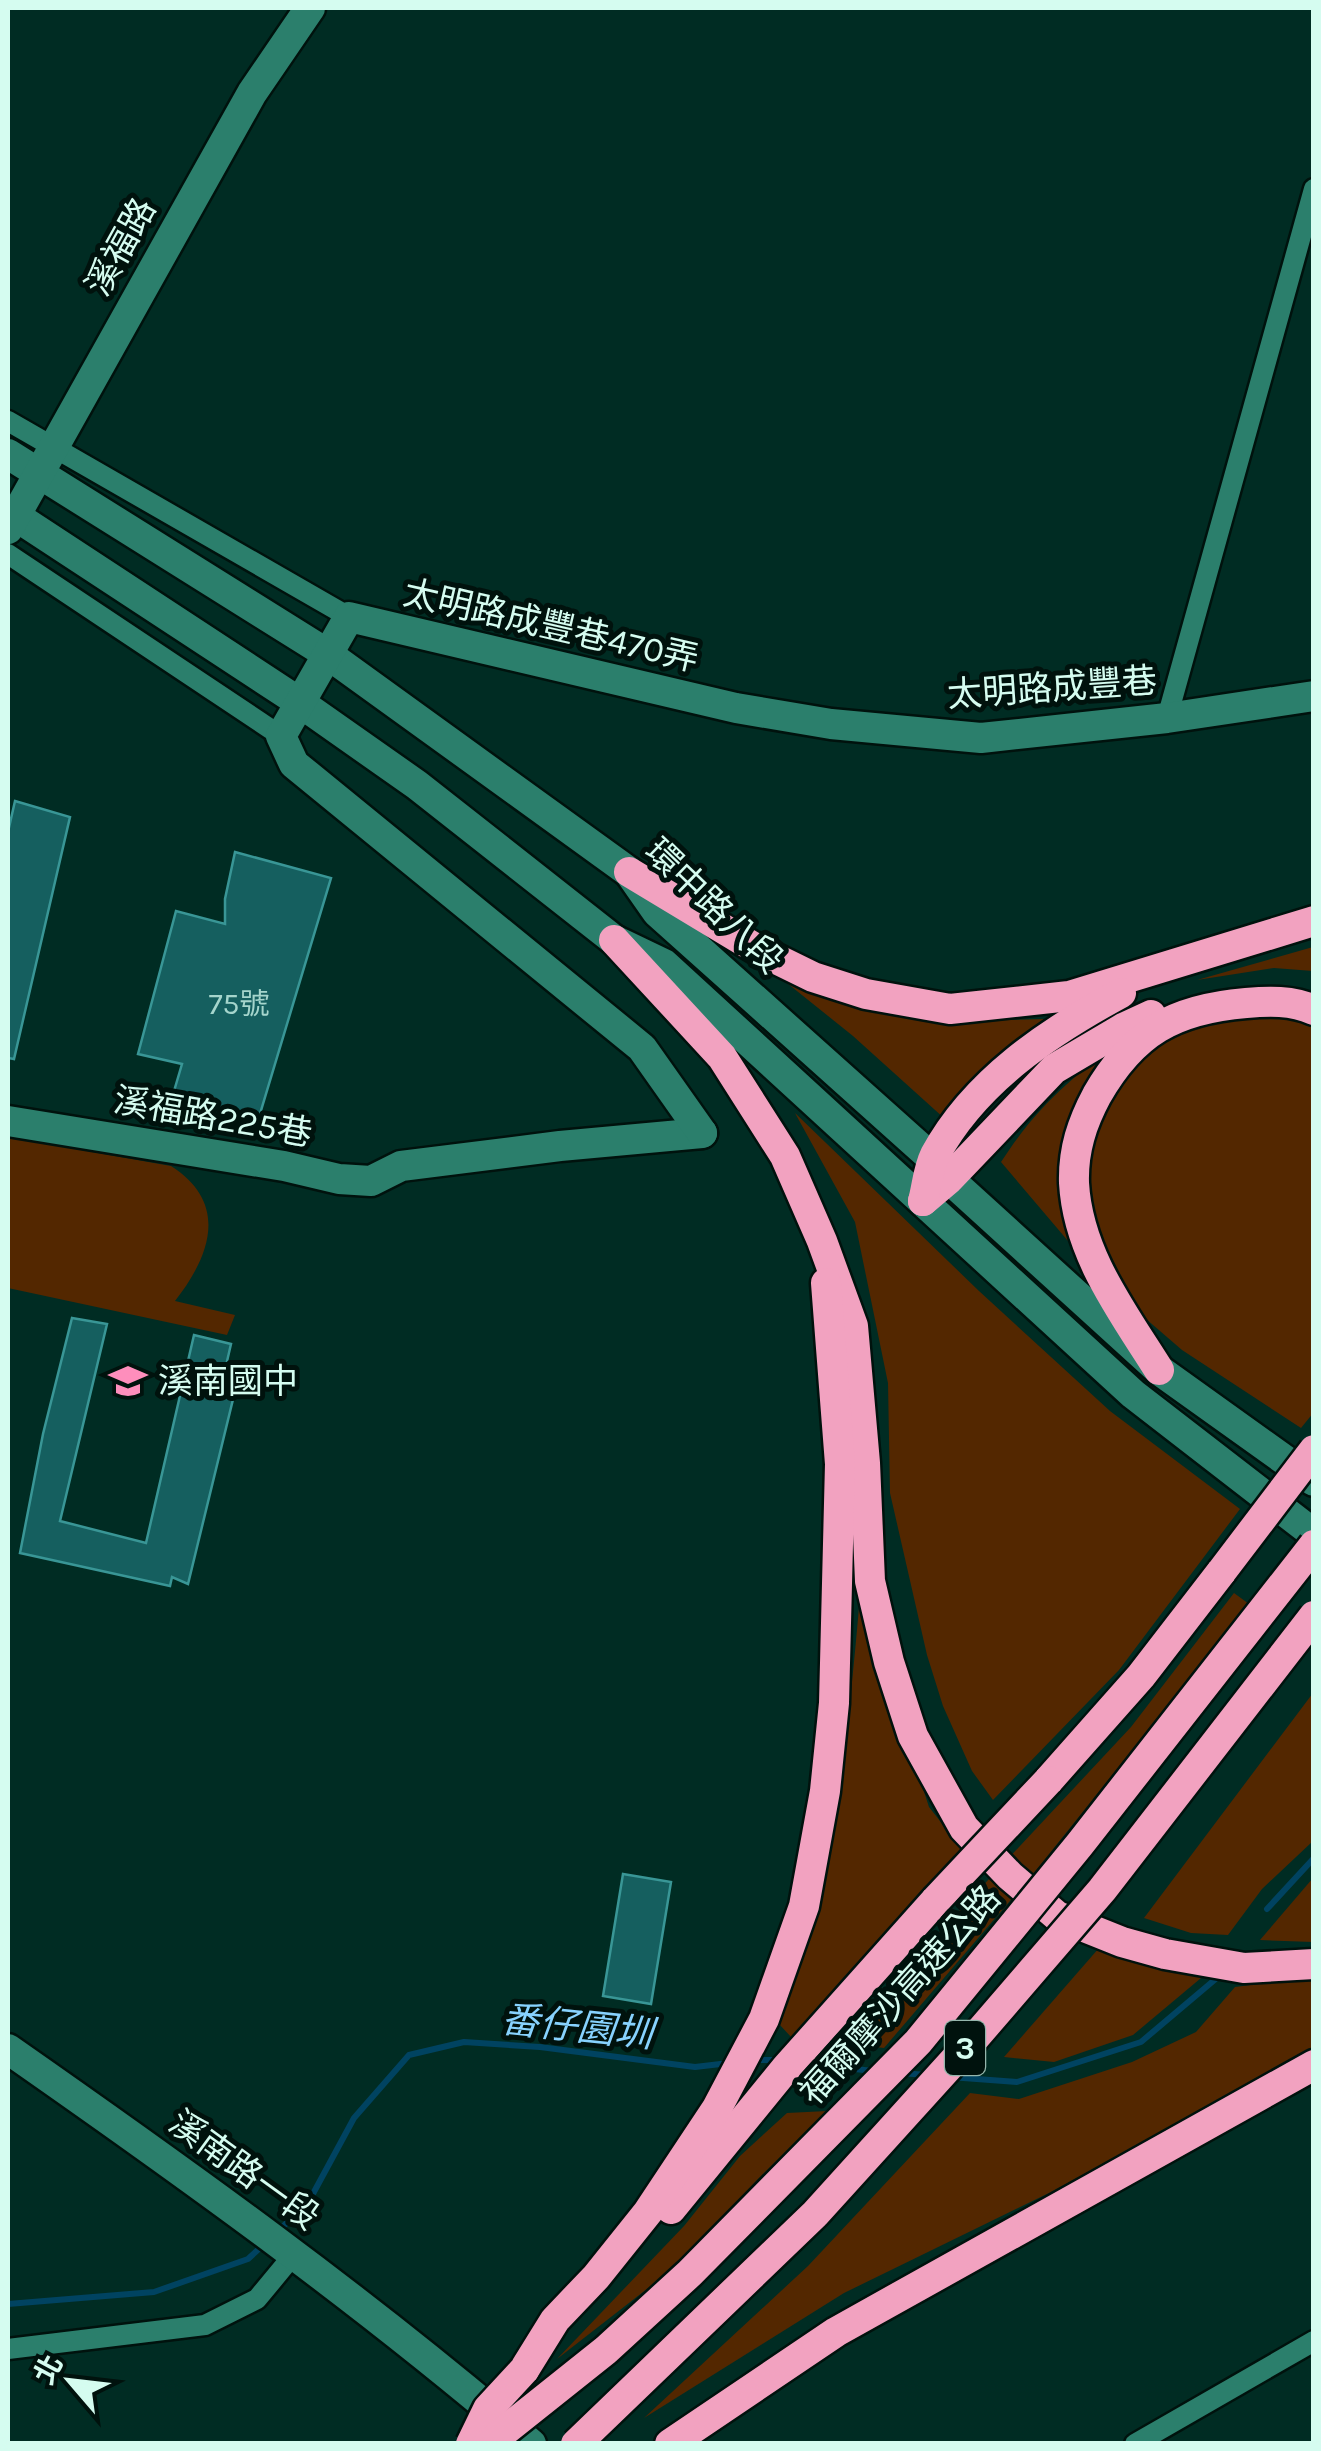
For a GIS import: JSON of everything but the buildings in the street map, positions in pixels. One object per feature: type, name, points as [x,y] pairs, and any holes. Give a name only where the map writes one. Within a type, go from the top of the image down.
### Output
[{"type":"highway","points":[[629,872],[760,951],[813,977],[907,1004],[950,1009],[1069,996],[1314,921]]},
{"type":"highway","points":[[614,940],[722,1057],[785,1156],[822,1240],[853,1326],[870,1581],[889,1662],[913,1736],[964,1828],[1010,1876],[1057,1916],[1122,1942],[1244,1968],[1314,1964]]},
{"type":"highway","points":[[923,1201],[984,1089],[1056,1030],[1182,961]]},
{"type":"highway","points":[[941,1169],[1054,1069],[1125,1027],[1189,998],[1239,990],[1314,1010]]},
{"type":"highway","points":[[1158,1370],[1094,1264],[1074,1185],[1078,1140],[1086,1115],[1134,1042],[1170,1020],[1223,1005],[1270,1000]]},
{"type":"highway","points":[[524,2370],[555,2320],[596,2278],[648,2212],[718,2108],[764,2019],[804,1906],[825,1792],[834,1703],[840,1464],[822,1240]]},
{"type":"highway","points":[[472,2444],[488,2409],[644,2242],[792,2062],[1141,1676],[1314,1450]]},
{"type":"highway","name":"福爾摩沙高速公路","points":[[488,2444],[606,2350],[690,2273],[918,2042],[1080,1844],[1314,1546]]},
{"type":"highway","name":"3","points":[[576,2444],[815,2214],[970,2042],[1102,1890],[1314,1616]]},
{"type":"highway","points":[[670,2444],[883,2305],[1314,2065]]},
{"type":"street","name":"溪福路","points":[[10,518],[252,92],[310,8]]},
{"type":"street","points":[[1167,718],[1314,189]]},
{"type":"street","name":"環中路八段","points":[[8,421],[45,461],[326,653],[629,872],[657,912],[1158,1370],[1314,1481]]},
{"type":"street","name":"環中路八段","points":[[8,454],[45,461],[349,617]]},
{"type":"street","points":[[10,518],[299,702],[417,784],[614,940],[664,964],[1133,1394],[1314,1534]]},
{"type":"street","points":[[8,554],[281,736],[349,617]]},
{"type":"street","name":"太明路成豐巷470弄","points":[[349,617],[736,708]]},
{"type":"street","name":"太明路成豐巷","points":[[736,708],[831,724],[982,738],[1167,718],[1314,696]]},
{"type":"street","name":"溪福路225巷","points":[[8,1122],[371,1182],[401,1166],[560,1146],[702,1134],[642,1048],[294,764],[281,736]]},
{"type":"street","name":"溪南路一段","points":[[8,2049],[291,2250],[432,2359],[531,2444]]},
{"type":"street","points":[[8,2349],[205,2325],[257,2300],[291,2250]]},
{"type":"street","points":[[1135,2444],[1314,2341]]},
{"type":"shaded area","points":[[1313,947],[1313,971],[1274,968],[1197,980]]},
{"type":"shaded area","points":[[772,971],[974,1021],[1044,1019],[1010,1047],[945,1119],[853,1036]]},
{"type":"shaded area","points":[[1240,1015],[1275,1015],[1313,1026],[1314,1412],[1301,1428],[1182,1350],[1131,1306],[1107,1269],[1089,1199],[1087,1167],[1092,1141],[1126,1063],[1169,1034]]},
{"type":"shaded area","points":[[1130,1037],[1090,1079],[1077,1099],[1069,1124],[1067,1159],[1074,1248],[1001,1162],[1058,1092]]},
{"type":"shaded area","points":[[795,1113],[1110,1411],[1240,1509],[1119,1670],[993,1800],[972,1771],[943,1706],[927,1655],[890,1493],[888,1383],[855,1222]]},
{"type":"shaded area","points":[[8,1137],[171,1166],[189,1181],[201,1196],[208,1230],[198,1266],[175,1301],[235,1315],[227,1335],[8,1288]]},
{"type":"shaded area","points":[[1234,1593],[1249,1604],[1038,1868],[884,2048],[837,2042],[1131,1727]]},
{"type":"shaded area","points":[[860,1596],[929,1807],[962,1849],[792,2038],[779,2024],[812,1918],[834,1813]]},
{"type":"shaded area","points":[[1313,1693],[1313,1841],[1262,1889],[1228,1935],[1191,1933],[1144,1918]]},
{"type":"shaded area","points":[[1313,1878],[1313,1942],[1260,1940]]},
{"type":"shaded area","points":[[1099,1948],[1207,1973],[1133,2035],[1054,2062],[1004,2057]]},
{"type":"shaded area","points":[[1313,1977],[1313,2051],[1049,2193],[844,2293],[644,2418],[808,2266],[970,2093],[1019,2099],[1132,2062],[1196,2032],[1235,1987]]},
{"type":"shaded area","points":[[827,2111],[679,2264],[557,2359],[684,2226],[740,2156],[787,2113]]},
{"type":"waterway","name":"番仔園圳","points":[[1267,1909],[1314,1858]]},
{"type":"waterway","name":"番仔園圳","points":[[950,2077],[1017,2082],[1141,2042],[1218,1977]]},
{"type":"waterway","name":"番仔園圳","points":[[276,2233],[308,2203],[354,2118],[409,2055],[464,2042],[540,2047],[695,2067],[729,2063]]},
{"type":"waterway","name":"番仔園圳","points":[[751,2060],[779,2060]]},
{"type":"waterway","name":"番仔園圳","points":[[801,2063],[873,2071]]},
{"type":"waterway","name":"番仔園圳","points":[[900,2073],[928,2075]]},
{"type":"waterway","name":"番仔園圳","points":[[8,2304],[154,2292],[248,2259],[263,2245]]},
{"type":"place","name":"溪南國中","points":[[128,1381]]}]
